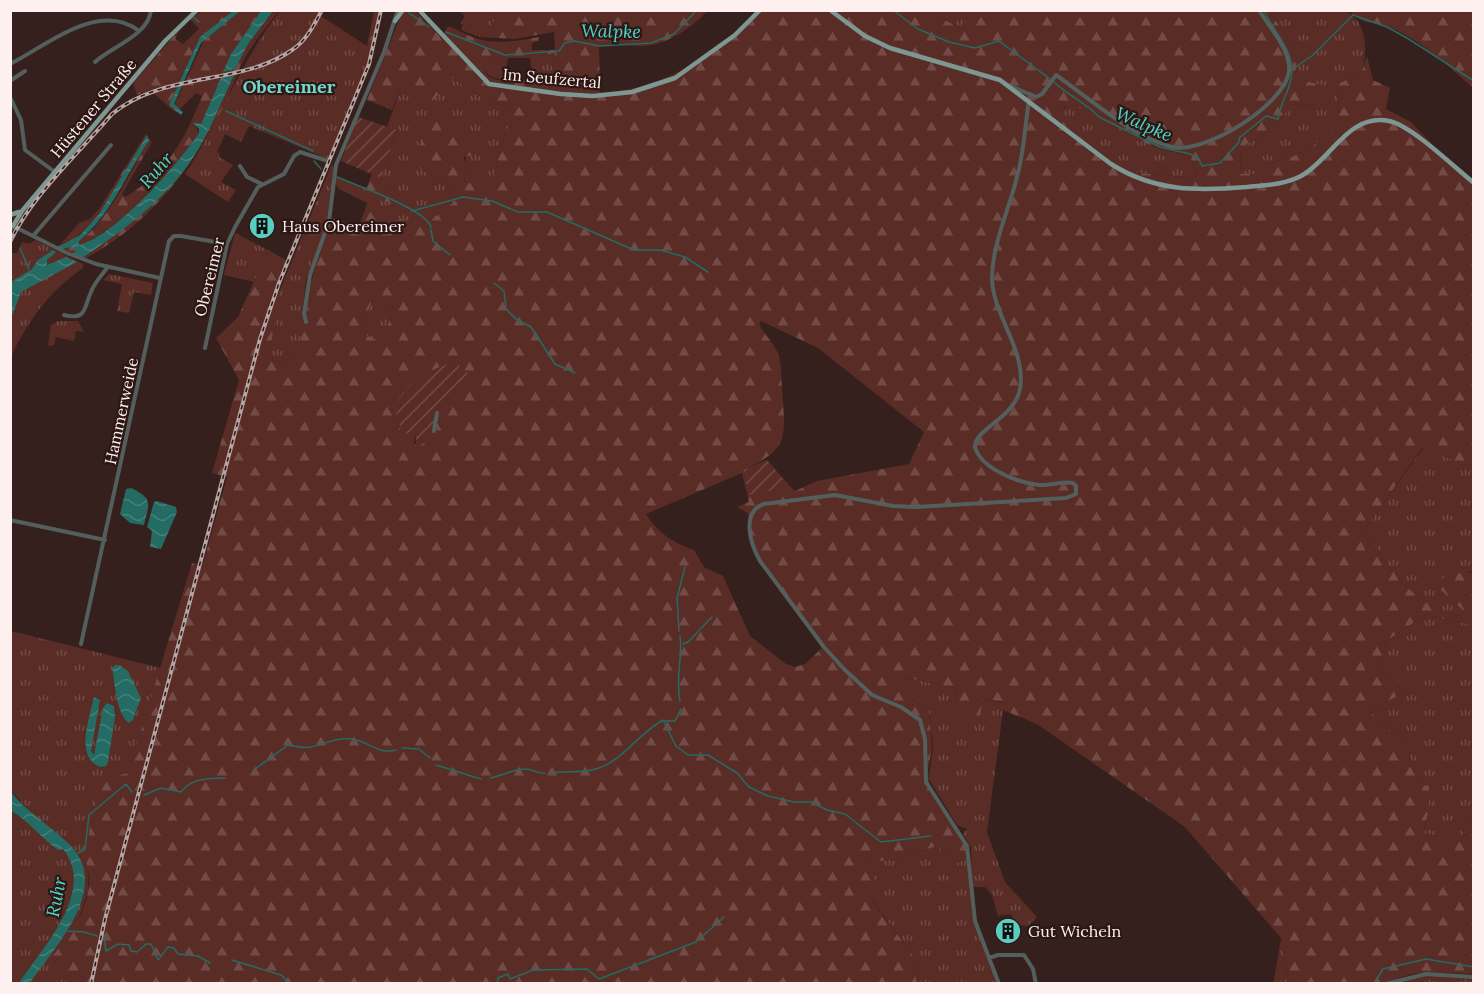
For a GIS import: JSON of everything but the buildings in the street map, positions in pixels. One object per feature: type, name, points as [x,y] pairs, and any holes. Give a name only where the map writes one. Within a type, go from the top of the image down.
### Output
[{"type":"main road","name":"Hüstener Straße","points":[[11,225],[165,41],[196,10]]},
{"type":"main road","points":[[395,21],[403,10]]},
{"type":"main road","name":"Im Seufzertal","points":[[419,10],[489,84],[592,96],[632,92],[675,78],[735,35],[760,10]]},
{"type":"main road","points":[[830,10],[864,36],[890,48],[933,62],[989,75],[1008,85],[1119,170],[1166,188],[1204,190],[1288,182],[1309,171],[1356,127],[1382,120],[1405,128],[1473,183]]},
{"type":"main road","points":[[10,215],[22,211]]},
{"type":"street","points":[[95,62],[139,31],[149,21],[151,10]]},
{"type":"street","points":[[306,322],[304,314],[310,274],[329,222],[332,163],[398,10]]},
{"type":"street","points":[[1008,85],[1036,97],[1056,75],[1114,116],[1156,140],[1180,148],[1197,146],[1272,103],[1284,88],[1289,71],[1287,59],[1258,10]]},
{"type":"street","points":[[10,64],[97,18],[128,24],[139,31]]},
{"type":"street","points":[[10,81],[25,71]]},
{"type":"street","points":[[10,97],[12,107],[22,126],[25,150],[55,172]]},
{"type":"street","points":[[999,984],[975,921],[967,846],[926,782],[925,739],[922,724],[911,713],[868,693],[835,660],[757,556],[752,541],[750,517],[754,509],[764,504],[835,495],[893,506],[916,507],[1066,498],[1076,494],[1076,486],[1073,483],[1037,485],[994,469],[981,460],[975,447],[978,435],[1010,411],[1020,387],[1015,354],[994,294],[992,276],[994,256],[1019,172],[1029,101]]},
{"type":"street","points":[[35,237],[111,145]]},
{"type":"street","name":"Obereimer","points":[[205,348],[227,244],[262,184],[284,174],[298,152],[305,152],[332,163]]},
{"type":"street","points":[[240,166],[247,177],[262,184]]},
{"type":"street","points":[[11,225],[67,254],[107,268],[160,278]]},
{"type":"street","name":"Hammerweide","points":[[81,644],[169,242],[174,236],[227,244]]},
{"type":"street","points":[[64,315],[78,316],[85,311],[91,291],[107,268]]},
{"type":"street","points":[[434,431],[437,413]]},
{"type":"street","points":[[10,520],[105,540]]},
{"type":"street","points":[[989,958],[998,955],[1023,956],[1033,969],[1036,984]]},
{"type":"street","points":[[1385,984],[1426,974],[1473,977]]},
{"type":"green space","points":[[1320,9],[1345,11],[1353,15],[1362,30],[1365,57],[1361,73],[1338,84],[1339,122],[1323,138],[1296,155],[1264,164],[1264,174],[1241,174],[1240,148],[1278,126],[1290,104],[1316,106],[1321,85],[1294,78],[1297,51],[1269,11]]},
{"type":"green space","points":[[414,10],[442,38],[448,26],[475,38],[499,42],[539,37],[538,41],[532,43],[532,50],[555,50],[554,32],[514,39],[480,37],[495,20],[494,11],[707,11],[682,32],[659,43],[644,46],[613,44],[599,47],[600,93],[645,85],[686,68],[724,42],[757,11],[935,11],[937,16],[962,29],[970,13],[968,11],[1269,11],[1297,51],[1295,78],[1321,85],[1327,91],[1316,106],[1290,104],[1278,126],[1240,148],[1241,174],[1263,174],[1264,164],[1296,155],[1323,138],[1339,122],[1338,84],[1361,73],[1367,56],[1373,80],[1390,88],[1386,109],[1411,122],[1443,156],[1473,181],[1473,468],[1422,448],[1365,529],[1383,558],[1403,583],[1427,603],[1441,610],[1458,616],[1465,612],[1439,588],[1445,575],[1473,572],[1473,625],[1425,615],[1386,641],[1382,676],[1400,683],[1404,693],[1369,710],[1407,746],[1418,785],[1429,786],[1429,810],[1423,833],[1461,841],[1467,816],[1473,825],[1473,974],[1427,972],[1381,983],[1289,983],[1281,938],[1185,827],[1037,724],[1003,710],[1003,702],[983,699],[979,722],[952,716],[958,689],[904,677],[913,699],[929,712],[932,747],[928,770],[930,792],[958,830],[970,858],[957,863],[937,846],[897,859],[863,863],[876,881],[873,902],[912,954],[917,983],[70,984],[52,957],[69,935],[83,909],[87,896],[88,868],[83,855],[88,848],[90,822],[102,780],[128,773],[192,563],[203,564],[227,477],[212,473],[239,380],[216,338],[238,317],[268,250],[286,260],[268,306],[276,313],[270,352],[273,360],[281,363],[298,354],[309,288],[331,218],[359,226],[368,202],[395,217],[423,227],[460,197],[454,190],[415,165],[423,136],[431,123],[438,121],[446,123],[474,136],[472,155],[464,157],[464,164],[467,166],[464,181],[490,190],[505,133],[511,126],[505,106],[486,100],[453,78],[428,106],[401,87],[392,110],[367,100],[399,20],[405,11]],"holes":[[[555,53],[550,79],[497,80],[489,77],[483,68],[490,59],[507,62],[508,58],[530,58]],[[1065,106],[1087,110],[1145,143],[1190,157],[1197,172],[1196,178],[1141,173],[1120,168],[1058,116]],[[372,301],[394,309],[381,341],[360,333]],[[761,321],[818,348],[924,432],[909,464],[817,481],[795,491],[789,485],[749,494],[743,470],[770,455],[782,439],[784,430],[780,359],[775,347],[759,324]],[[454,361],[449,397],[439,407],[436,433],[414,445],[416,433],[399,432],[401,427],[395,416],[412,388],[433,371]],[[742,473],[749,502],[737,507],[748,513],[751,543],[758,561],[822,648],[805,664],[795,667],[786,664],[750,636],[723,576],[704,567],[694,550],[679,544],[655,527],[646,514]]]},
{"type":"green space","points":[[202,11],[233,11],[198,41],[169,105],[174,106],[205,38],[240,11],[261,11],[231,54],[235,69],[248,44],[273,11],[279,11],[244,60],[224,105],[198,151],[150,211],[109,244],[86,258],[83,257],[133,221],[174,179],[192,156],[207,131],[234,73],[201,125],[192,121],[199,133],[145,197],[111,228],[95,239],[80,245],[77,249],[81,256],[58,247],[79,223],[90,219],[99,209],[146,134],[121,182],[98,215],[72,240],[59,247],[74,244],[87,235],[100,221],[112,205],[149,141],[147,136],[152,142],[122,194],[125,197],[140,188],[163,166],[181,141],[202,96],[196,93],[176,113],[150,90],[137,95],[133,83],[180,29],[175,39],[183,44],[199,29],[190,19]]},
{"type":"green space","points":[[280,11],[324,11],[321,16],[367,46],[374,11],[380,11],[370,57],[328,159],[249,126],[241,142],[225,134],[217,152],[220,154],[219,157],[233,165],[221,182],[236,190],[228,202],[185,174],[242,70]]},
{"type":"green space","points":[[459,11],[494,11],[495,20],[480,37],[461,30],[463,25],[461,23],[465,16]]},
{"type":"green space","points":[[935,11],[968,11],[970,13],[962,29],[937,16]]},
{"type":"green space","points":[[1349,11],[1473,11],[1473,88],[1412,39],[1391,28],[1364,21]]},
{"type":"green space","points":[[555,53],[550,79],[533,78],[530,58]]},
{"type":"green space","points":[[490,59],[507,62],[506,78],[493,78],[483,68]]},
{"type":"green space","points":[[453,78],[486,100],[505,106],[511,125],[505,133],[490,191],[464,181],[467,166],[463,165],[474,136],[415,165],[461,197],[423,228],[395,217],[339,189],[335,182],[336,176],[366,189],[365,191],[390,189],[379,183],[397,131],[387,127],[401,87]]},
{"type":"green space","points":[[1066,106],[1087,110],[1151,146],[1190,157],[1197,172],[1196,178],[1141,173],[1120,168],[1057,116]]},
{"type":"green space","points":[[358,117],[397,130],[381,178],[341,161]]},
{"type":"green space","points":[[332,164],[334,169],[326,225],[306,280],[302,315],[304,323],[298,354],[281,363],[273,360],[270,352],[276,313],[272,309]]},
{"type":"green space","points":[[372,174],[381,178],[379,183],[390,189],[400,202],[394,205],[365,191]]},
{"type":"green space","points":[[235,233],[268,250],[254,282],[224,275]]},
{"type":"green space","points":[[35,240],[83,264],[83,268],[60,286],[32,319],[11,357],[11,253],[17,253],[22,242],[30,244]]},
{"type":"green space","points":[[109,274],[153,283],[151,295],[134,292],[129,313],[117,311],[122,284],[103,280]]},
{"type":"green space","points":[[372,301],[394,309],[381,342],[360,333]]},
{"type":"green space","points":[[58,321],[78,321],[84,332],[76,331],[74,341],[56,337],[54,345],[48,346],[51,325]]},
{"type":"green space","points":[[454,361],[467,372],[466,382],[441,408],[436,433],[416,449],[416,433],[400,434],[399,432],[401,427],[395,416],[402,403],[399,400],[409,386],[422,376]]},
{"type":"green space","points":[[1423,448],[1473,464],[1473,572],[1468,571],[1466,612],[1458,616],[1427,603],[1403,583],[1383,558],[1365,529]]},
{"type":"green space","points":[[767,460],[789,485],[749,495],[743,470]]},
{"type":"green space","points":[[1425,615],[1473,625],[1473,825],[1467,817],[1461,842],[1423,833],[1429,810],[1418,785],[1407,746],[1369,710],[1404,693],[1400,683],[1382,676],[1386,641]]},
{"type":"green space","points":[[11,631],[161,668],[128,773],[90,822],[88,892],[75,928],[52,957],[70,983],[30,983],[83,892],[68,843],[35,817],[11,791]]},
{"type":"green space","points":[[903,677],[958,689],[952,717],[983,699],[1004,703],[987,832],[1005,882],[1037,917],[1028,926],[1015,925],[1011,914],[998,916],[992,895],[985,887],[972,887],[971,848],[963,834],[967,829],[957,825],[929,779],[933,747],[929,712],[913,699]]},
{"type":"green space","points":[[10,811],[34,826],[68,854],[76,874],[74,890],[59,925],[19,984],[10,983]]},
{"type":"green space","points":[[937,846],[957,863],[968,858],[972,906],[997,983],[917,983],[912,954],[873,901],[875,881],[862,863],[897,859]]},
{"type":"green space","points":[[1281,938],[1289,983],[1272,984],[1274,980]]},
{"type":"green space","points":[[1422,976],[1473,978],[1473,983],[1389,984]]},
{"type":"water","points":[[233,11],[240,11],[201,43],[174,104],[183,112],[181,115],[169,105],[200,37]]},
{"type":"water","points":[[261,11],[273,11],[248,44],[235,69],[223,72],[231,54]]},
{"type":"water","points":[[235,73],[199,148],[176,181],[162,196],[131,223],[82,258],[72,254],[77,250],[71,247],[61,249],[58,247],[80,235],[99,214],[147,135],[149,141],[109,207],[79,241],[79,245],[94,239],[110,228],[145,197],[199,133],[199,129],[192,122],[201,124],[222,76]]},
{"type":"water","points":[[53,250],[56,252],[47,260],[47,265],[66,257],[77,262],[21,292],[11,319],[11,282],[32,269],[38,260]]},
{"type":"water","points":[[131,488],[147,499],[148,507],[144,525],[130,523],[120,514],[126,489]]},
{"type":"water","points":[[154,502],[176,507],[177,512],[161,549],[150,547],[152,531],[147,527]]},
{"type":"water","points":[[119,665],[128,671],[141,698],[133,720],[129,723],[121,713],[115,689],[112,667]]},
{"type":"water","points":[[94,697],[100,700],[91,751],[94,755],[103,708],[107,703],[114,706],[115,717],[108,762],[106,766],[100,767],[92,762],[86,745],[87,725]]},
{"type":"water","points":[[10,791],[68,843],[81,860],[85,878],[83,896],[76,915],[30,983],[19,983],[62,919],[70,901],[74,883],[72,865],[63,849],[58,850],[11,811]]},
{"type":"waterway","name":"Walpke","points":[[446,32],[505,55],[559,51],[565,43],[574,41],[600,46],[651,43],[674,34],[697,10]]},
{"type":"waterway","name":"Walpke","points":[[893,10],[918,29],[949,42],[975,48],[999,41],[1050,79]]},
{"type":"waterway","name":"Walpke","points":[[1054,82],[1099,117],[1160,147],[1190,154],[1198,158],[1202,166],[1220,163],[1239,142],[1239,138],[1266,116],[1278,119],[1290,84],[1291,60],[1284,43],[1264,10]]},
{"type":"waterway","name":"Walpke","points":[[409,13],[429,27]]},
{"type":"waterway","points":[[1294,68],[1313,55],[1353,15],[1387,27],[1474,81]]},
{"type":"waterway","points":[[193,17],[199,22]]},
{"type":"waterway","points":[[226,111],[313,151]]},
{"type":"waterway","points":[[314,161],[321,169]]},
{"type":"waterway","points":[[337,177],[405,206],[427,221],[431,228]]},
{"type":"waterway","points":[[412,211],[463,197],[492,201],[518,212],[547,212],[634,250],[660,250],[685,257],[708,272]]},
{"type":"waterway","points":[[431,230],[433,241],[450,255]]},
{"type":"waterway","points":[[20,248],[29,269]]},
{"type":"waterway","points":[[494,283],[504,291],[506,309],[516,319],[531,327],[555,364],[575,373]]},
{"type":"waterway","points":[[679,631],[677,598],[685,567]]},
{"type":"waterway","points":[[683,644],[688,642],[712,617]]},
{"type":"waterway","points":[[680,636],[678,684],[680,701]]},
{"type":"waterway","points":[[664,721],[675,721],[681,709]]},
{"type":"waterway","points":[[552,773],[588,771],[608,764],[663,720],[676,746],[688,755],[708,755],[737,773],[749,787],[768,796],[794,802],[811,802],[827,810],[845,814],[881,842],[931,836]]},
{"type":"waterway","points":[[255,769],[288,745],[308,748],[347,739],[358,740],[384,751],[396,750]]},
{"type":"waterway","points":[[402,748],[419,749],[430,758]]},
{"type":"waterway","points":[[436,765],[481,779]]},
{"type":"waterway","points":[[490,778],[521,769],[545,773]]},
{"type":"waterway","points":[[144,795],[161,788],[181,792],[196,781],[225,778]]},
{"type":"waterway","points":[[78,853],[85,849],[89,815],[126,784],[132,792]]},
{"type":"waterway","points":[[497,984],[498,978],[508,974],[510,979],[533,970],[587,969],[599,979],[696,942],[724,917]]},
{"type":"waterway","points":[[66,931],[84,932],[97,936]]},
{"type":"waterway","points":[[104,936],[106,951],[118,944],[129,945],[131,951],[137,952],[146,944],[151,944],[158,960],[168,947],[174,948],[178,954],[198,956],[210,963]]},
{"type":"waterway","points":[[1374,984],[1383,969],[1426,959],[1474,967]]},
{"type":"waterway","points":[[232,960],[281,975],[291,984]]},
{"type":"railway","points":[[10,242],[43,191],[112,114],[133,100],[155,91],[250,69],[272,61],[301,42],[322,10]]},
{"type":"railway","points":[[91,984],[105,919],[260,339],[279,283],[369,64],[381,10]]},
{"type":"place","name":"Haus Obereimer","points":[[262,226]]},
{"type":"place","name":"Gut Wicheln","points":[[1008,931]]},
{"type":"district","name":"Obereimer","points":[[289,86]]},
{"type":"water label","name":"Ruhr","points":[[156,170]]},
{"type":"water label","name":"Ruhr","points":[[56,897]]}]
